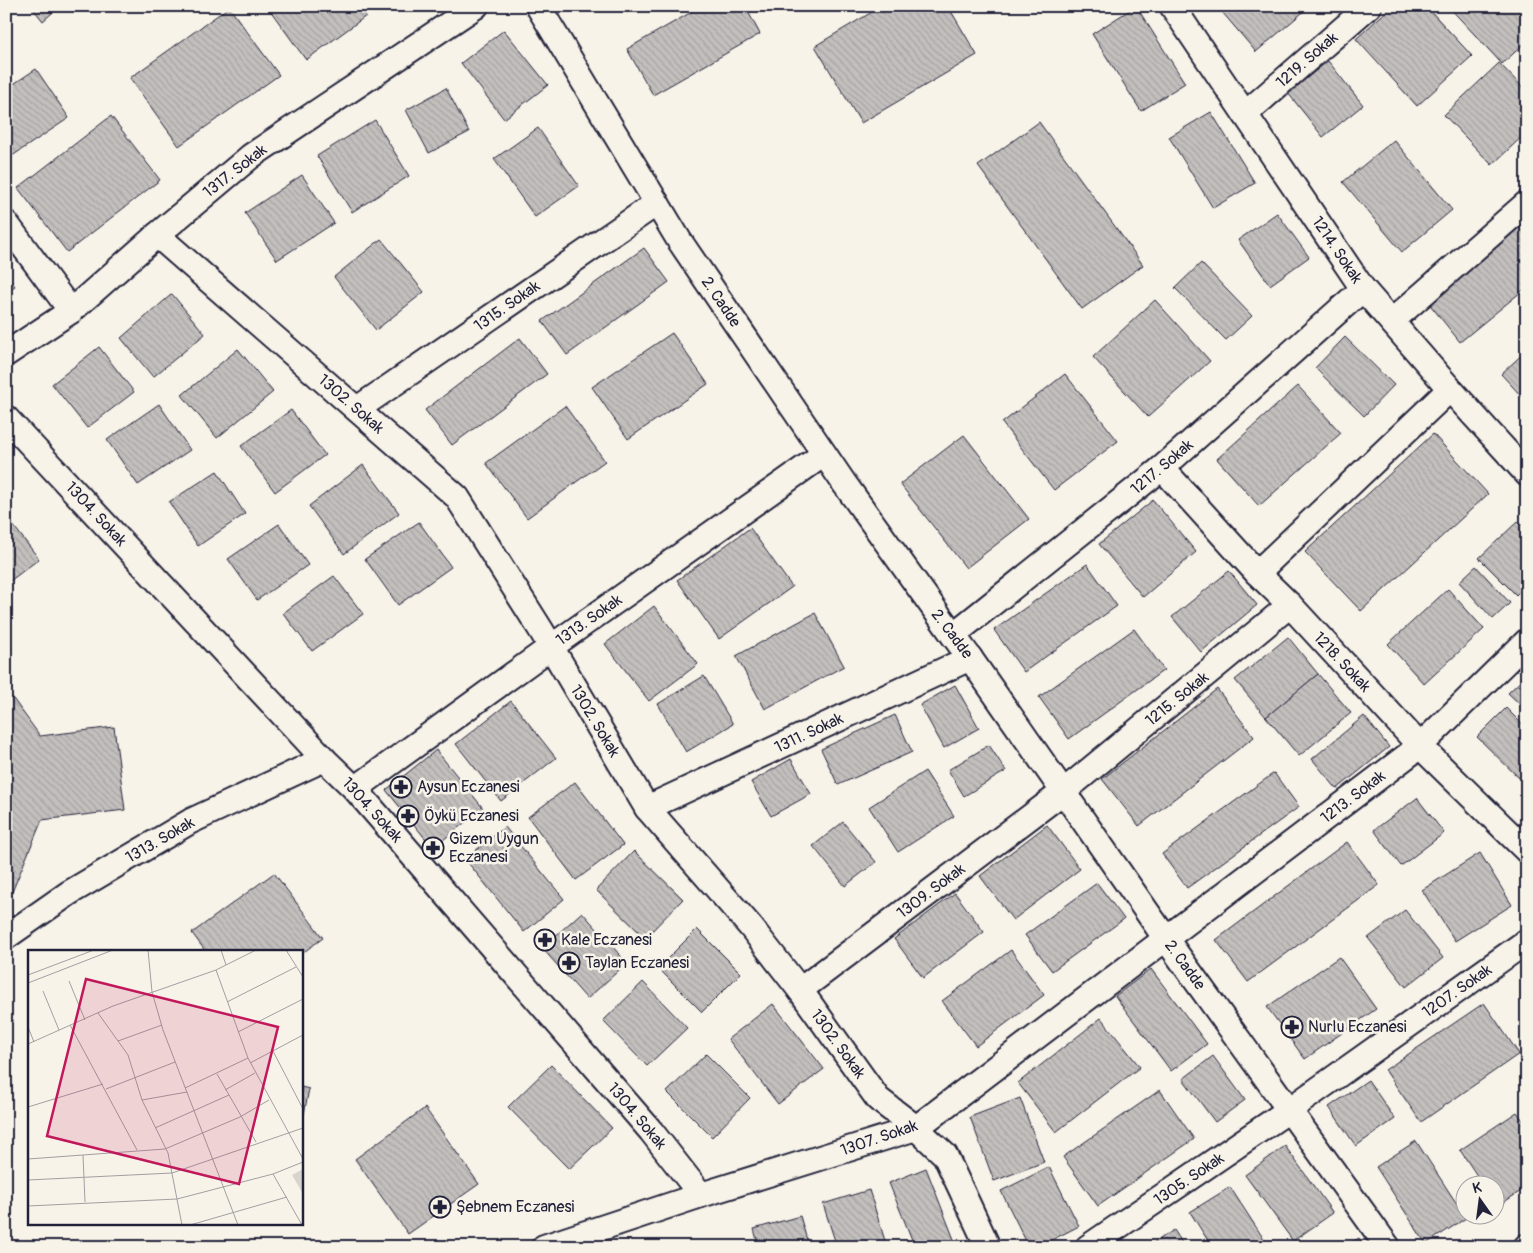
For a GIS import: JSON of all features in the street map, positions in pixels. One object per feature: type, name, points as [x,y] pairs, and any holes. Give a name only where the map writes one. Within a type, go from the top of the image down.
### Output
[{"type":"street","name":"1317. Sokak","points":[[6,354],[71,311],[251,156],[476,6]]},
{"type":"street","name":"2. Cadde","points":[[538,6],[684,248],[824,454],[952,636],[970,658],[1166,939],[1388,1247]]},
{"type":"street","name":"1214. Sokak","points":[[1172,6],[1363,289],[1527,474]]},
{"type":"street","name":"1219. Sokak","points":[[1245,114],[1369,6]]},
{"type":"street","name":"1315. Sokak","points":[[357,409],[657,203]]},
{"type":"street","points":[[1392,321],[1527,203]]},
{"type":"street","points":[[6,223],[71,311]]},
{"type":"street","name":"1302. Sokak","points":[[157,235],[457,496],[551,647],[647,808],[750,926],[800,990],[878,1098],[916,1128],[945,1155],[988,1247]]},
{"type":"street","name":"1217. Sokak","points":[[952,636],[1162,468],[1363,289]]},
{"type":"street","points":[[1257,573],[1450,389]]},
{"type":"street","name":"1304. Sokak","points":[[6,418],[324,759],[355,789],[652,1131],[702,1195]]},
{"type":"street","name":"1313. Sokak","points":[[355,789],[551,647],[824,454]]},
{"type":"street","name":"1218. Sokak","points":[[1162,468],[1257,573],[1290,605],[1420,746],[1527,851]]},
{"type":"street","name":"1215. Sokak","points":[[1063,792],[1290,605]]},
{"type":"street","name":"1213. Sokak","points":[[1166,939],[1420,746],[1527,641]]},
{"type":"street","name":"1311. Sokak","points":[[647,808],[970,658]]},
{"type":"street","name":"1313. Sokak","points":[[6,937],[69,893],[191,822],[324,759]]},
{"type":"street","name":"1309. Sokak","points":[[800,990],[1063,792]]},
{"type":"street","name":"1307. Sokak","points":[[544,1247],[916,1128],[1166,939]]},
{"type":"street","name":"1207. Sokak","points":[[1289,1110],[1527,941]]},
{"type":"street","name":"1305. Sokak","points":[[1088,1247],[1289,1110]]},
{"type":"building","points":[[31,6],[60,6],[43,21]]},
{"type":"building","points":[[267,6],[359,6],[366,16],[306,60]]},
{"type":"building","points":[[702,6],[745,6],[760,34],[653,95],[627,49]]},
{"type":"building","points":[[882,6],[948,6],[977,55],[861,123],[815,46]]},
{"type":"building","points":[[1136,6],[1185,83],[1141,111],[1092,34]]},
{"type":"building","points":[[1217,6],[1308,6],[1309,7],[1256,52]]},
{"type":"building","points":[[1392,6],[1426,6],[1472,56],[1417,106],[1356,39]]},
{"type":"building","points":[[1448,6],[1527,6],[1527,41],[1502,64]]},
{"type":"building","points":[[229,7],[279,75],[179,146],[130,78]]},
{"type":"building","points":[[504,30],[548,85],[504,119],[461,63]]},
{"type":"building","points":[[1328,61],[1363,105],[1323,137],[1288,93]]},
{"type":"building","points":[[1499,63],[1527,92],[1527,132],[1492,165],[1444,115]]},
{"type":"building","points":[[36,69],[69,118],[6,160],[6,89]]},
{"type":"building","points":[[446,88],[469,132],[429,153],[406,110]]},
{"type":"building","points":[[1211,112],[1255,183],[1213,208],[1169,137]]},
{"type":"building","points":[[111,116],[160,180],[67,252],[18,188]]},
{"type":"building","points":[[375,120],[409,176],[352,212],[317,156]]},
{"type":"building","points":[[1039,122],[1143,265],[1082,309],[978,166]]},
{"type":"building","points":[[538,128],[579,186],[535,217],[494,159]]},
{"type":"building","points":[[1394,140],[1452,210],[1402,252],[1343,182]]},
{"type":"building","points":[[302,175],[334,223],[277,260],[245,213]]},
{"type":"building","points":[[1277,213],[1309,257],[1270,285],[1238,240]]},
{"type":"building","points":[[1519,226],[1527,235],[1527,287],[1460,342],[1427,301]]},
{"type":"building","points":[[381,239],[424,292],[376,330],[334,277]]},
{"type":"building","points":[[644,248],[669,282],[567,355],[542,321]]},
{"type":"building","points":[[1201,263],[1252,316],[1226,340],[1175,288]]},
{"type":"building","points":[[6,275],[15,286],[6,293]]},
{"type":"building","points":[[172,294],[205,334],[153,377],[121,338]]},
{"type":"building","points":[[1155,300],[1210,361],[1148,417],[1093,357]]},
{"type":"building","points":[[672,333],[708,384],[628,439],[592,387]]},
{"type":"building","points":[[1345,337],[1394,385],[1364,416],[1315,368]]},
{"type":"building","points":[[520,338],[547,374],[452,445],[425,410]]},
{"type":"building","points":[[99,347],[134,392],[87,428],[52,384]]},
{"type":"building","points":[[238,349],[273,392],[217,438],[182,395]]},
{"type":"building","points":[[1527,350],[1527,396],[1524,399],[1501,374]]},
{"type":"building","points":[[1065,374],[1118,441],[1054,490],[1002,423]]},
{"type":"building","points":[[1298,386],[1341,433],[1259,506],[1217,459]]},
{"type":"building","points":[[159,404],[190,450],[138,485],[107,440]]},
{"type":"building","points":[[565,406],[605,461],[527,518],[486,463]]},
{"type":"building","points":[[291,410],[325,455],[275,492],[241,446]]},
{"type":"building","points":[[1433,434],[1488,494],[1361,611],[1305,552]]},
{"type":"building","points":[[964,435],[1029,519],[966,568],[900,484]]},
{"type":"building","points":[[363,465],[399,513],[344,554],[309,506]]},
{"type":"building","points":[[217,471],[245,514],[198,546],[169,502]]},
{"type":"building","points":[[1153,500],[1196,552],[1143,597],[1099,544]]},
{"type":"building","points":[[6,516],[39,559],[6,584]]},
{"type":"building","points":[[1518,521],[1527,530],[1527,584],[1516,595],[1479,558]]},
{"type":"building","points":[[419,522],[451,567],[398,605],[365,559]]},
{"type":"building","points":[[279,524],[308,565],[257,600],[228,559]]},
{"type":"building","points":[[750,528],[792,587],[719,639],[677,580]]},
{"type":"building","points":[[1087,564],[1117,606],[1024,672],[994,630]]},
{"type":"building","points":[[1476,566],[1510,603],[1493,619],[1459,582]]},
{"type":"building","points":[[1229,571],[1257,605],[1201,652],[1172,617]]},
{"type":"building","points":[[334,576],[363,614],[312,651],[283,613]]},
{"type":"building","points":[[1448,589],[1484,629],[1424,684],[1388,644]]},
{"type":"building","points":[[654,606],[698,664],[649,701],[605,644]]},
{"type":"building","points":[[815,613],[844,666],[765,709],[736,656]]},
{"type":"building","points":[[1134,629],[1164,670],[1069,739],[1039,697]]},
{"type":"building","points":[[1288,637],[1318,674],[1266,717],[1235,680]]},
{"type":"building","points":[[1318,674],[1351,713],[1299,756],[1266,717]]},
{"type":"building","points":[[1527,675],[1527,711],[1508,693]]},
{"type":"building","points":[[704,676],[733,724],[686,752],[658,704]]},
{"type":"building","points":[[955,685],[979,728],[944,748],[920,705]]},
{"type":"building","points":[[6,689],[40,736],[114,727],[125,810],[42,820],[12,892],[6,890]]},
{"type":"building","points":[[1217,689],[1254,737],[1139,826],[1102,779]]},
{"type":"building","points":[[511,701],[556,758],[501,801],[456,744]]},
{"type":"building","points":[[1506,708],[1527,729],[1527,770],[1519,778],[1477,737]]},
{"type":"building","points":[[895,715],[912,752],[838,785],[821,749]]},
{"type":"building","points":[[1364,716],[1389,747],[1337,789],[1312,759]]},
{"type":"building","points":[[989,745],[1006,771],[964,796],[948,770]]},
{"type":"building","points":[[436,750],[483,808],[433,848],[386,790]]},
{"type":"building","points":[[791,759],[811,794],[771,816],[751,782]]},
{"type":"building","points":[[925,771],[954,816],[898,852],[869,807]]},
{"type":"building","points":[[1274,773],[1299,807],[1187,888],[1162,854]]},
{"type":"building","points":[[575,782],[623,845],[576,880],[528,817]]},
{"type":"building","points":[[1417,798],[1444,833],[1401,866],[1374,830]]},
{"type":"building","points":[[843,822],[876,862],[845,886],[813,846]]},
{"type":"building","points":[[1047,825],[1080,869],[1013,920],[980,876]]},
{"type":"building","points":[[505,827],[564,899],[524,932],[465,859]]},
{"type":"building","points":[[1347,842],[1379,885],[1248,982],[1216,940]]},
{"type":"building","points":[[634,851],[683,899],[645,938],[596,890]]},
{"type":"building","points":[[1480,853],[1512,905],[1455,941],[1422,890]]},
{"type":"building","points":[[274,873],[323,938],[302,953],[302,950],[205,950],[192,933]]},
{"type":"building","points":[[1097,883],[1124,919],[1052,971],[1025,935]]},
{"type":"building","points":[[955,893],[984,932],[923,978],[894,939]]},
{"type":"building","points":[[1405,910],[1443,958],[1406,987],[1368,938]]},
{"type":"building","points":[[582,912],[627,963],[587,999],[542,948]]},
{"type":"building","points":[[697,929],[741,973],[702,1012],[658,968]]},
{"type":"building","points":[[1011,950],[1044,995],[976,1046],[942,1001]]},
{"type":"building","points":[[1339,957],[1376,1009],[1305,1059],[1267,1007]]},
{"type":"building","points":[[1151,969],[1207,1044],[1171,1071],[1115,996]]},
{"type":"building","points":[[643,982],[687,1028],[647,1066],[603,1021]]},
{"type":"building","points":[[1484,1003],[1519,1054],[1421,1122],[1385,1070]]},
{"type":"building","points":[[773,1004],[824,1069],[778,1104],[728,1039]]},
{"type":"building","points":[[1101,1018],[1140,1067],[1056,1132],[1018,1083]]},
{"type":"building","points":[[706,1054],[750,1098],[712,1137],[667,1092]]},
{"type":"building","points":[[1213,1056],[1245,1100],[1215,1122],[1183,1079]]},
{"type":"building","points":[[551,1065],[612,1128],[569,1169],[508,1107]]},
{"type":"building","points":[[1368,1080],[1395,1119],[1356,1146],[1329,1107]]},
{"type":"building","points":[[302,1087],[309,1089],[302,1124]]},
{"type":"building","points":[[1160,1090],[1194,1139],[1098,1206],[1063,1157]]},
{"type":"building","points":[[1020,1098],[1044,1162],[994,1181],[970,1117]]},
{"type":"building","points":[[425,1108],[479,1184],[408,1234],[355,1159]]},
{"type":"building","points":[[1517,1112],[1527,1126],[1527,1187],[1506,1201],[1506,1176],[1477,1176],[1460,1150]]},
{"type":"building","points":[[1416,1141],[1456,1203],[1456,1224],[1426,1244],[1376,1167]]},
{"type":"building","points":[[1285,1146],[1333,1213],[1293,1241],[1245,1175]]},
{"type":"building","points":[[1049,1167],[1079,1226],[1038,1247],[1029,1247],[1001,1191]]},
{"type":"building","points":[[926,1168],[957,1247],[915,1247],[889,1183]]},
{"type":"building","points":[[1230,1187],[1267,1244],[1263,1247],[1212,1247],[1190,1212]]},
{"type":"building","points":[[869,1190],[887,1247],[837,1247],[823,1204]]},
{"type":"building","points":[[800,1216],[809,1247],[759,1247],[754,1229]]},
{"type":"building","points":[[1174,1230],[1185,1247],[1147,1247]]},
{"type":"building","points":[[1359,1238],[1364,1247],[1344,1247]]},
{"type":"place","name":"Aysun Eczanesi","points":[[401,787]]},
{"type":"place","name":"Öykü Eczanesi","points":[[408,816]]},
{"type":"place","name":"Gizem Uygun Eczanesi","points":[[433,848]]},
{"type":"place","name":"Kale Eczanesi","points":[[545,940]]},
{"type":"place","name":"Taylan Eczanesi","points":[[569,963]]},
{"type":"place","name":"Nurlu Eczanesi","points":[[1292,1027]]},
{"type":"place","name":"Şebnem Eczanesi","points":[[440,1207]]}]
